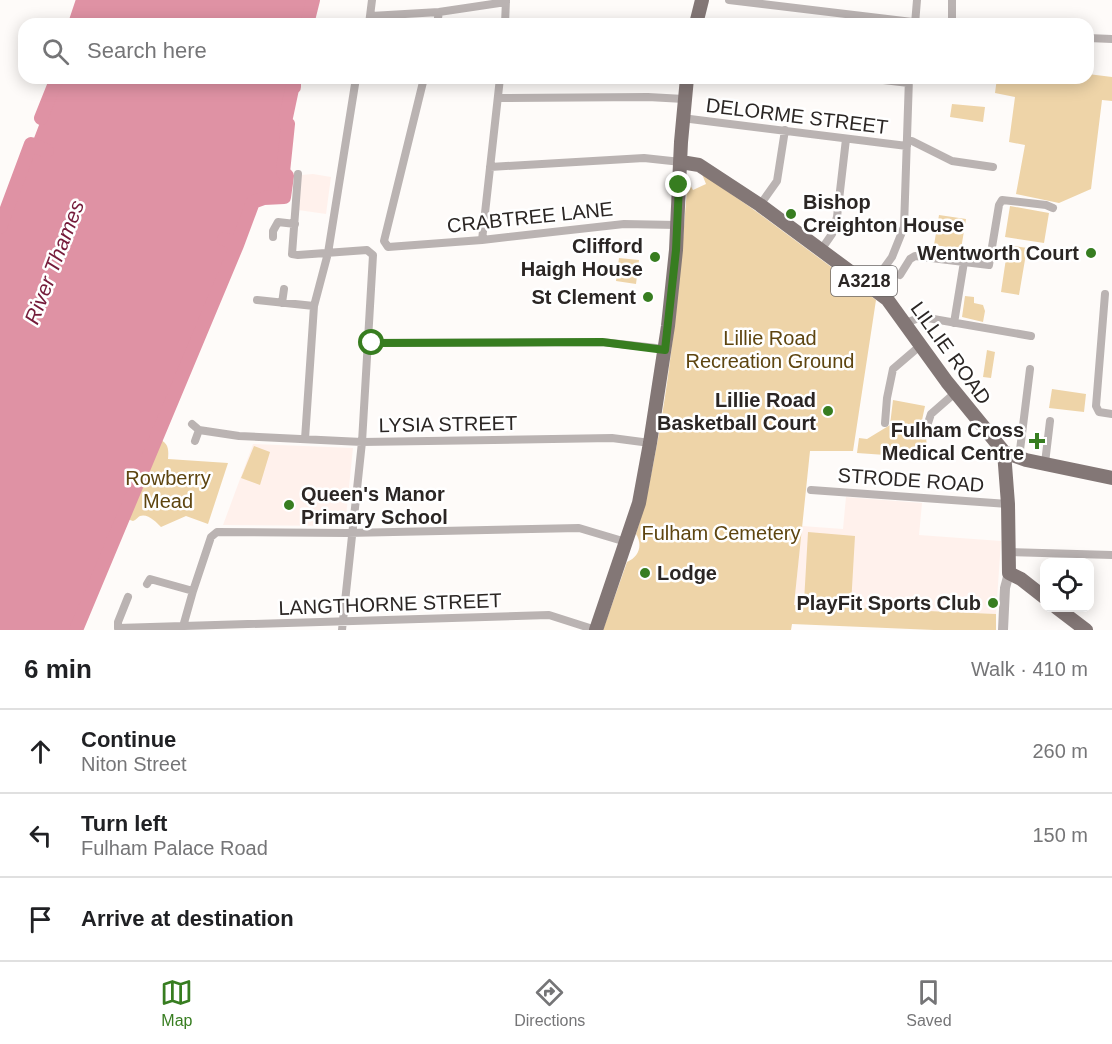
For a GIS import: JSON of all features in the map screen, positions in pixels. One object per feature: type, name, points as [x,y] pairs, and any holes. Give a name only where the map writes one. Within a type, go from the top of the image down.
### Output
[{"type":"main road","points":[[698,18],[702,0]]},
{"type":"main road","points":[[596,630],[639,503],[650,443],[665,350],[677,225],[682,118],[686,84]]},
{"type":"main road","name":"LILLIE ROAD","points":[[681,162],[699,165],[760,206],[887,299],[955,393],[1004,452],[1019,458],[1112,478]]},
{"type":"main road","points":[[1004,452],[1008,504],[1009,573],[1040,594]]},
{"type":"main road","points":[[1062,612],[1086,630]]},
{"type":"street","points":[[370,18],[372,0]]},
{"type":"street","points":[[729,0],[875,18]]},
{"type":"street","points":[[915,18],[917,0]]},
{"type":"street","points":[[951,0],[952,18]]},
{"type":"street","points":[[387,18],[506,1],[506,18]]},
{"type":"street","points":[[438,18],[439,12]]},
{"type":"street","points":[[1094,38],[1112,39]]},
{"type":"street","points":[[305,439],[314,306],[328,253],[355,84]]},
{"type":"street","name":"CRABTREE LANE","points":[[423,84],[384,241],[386,246],[390,248],[482,240],[624,224],[677,225]]},
{"type":"street","points":[[482,240],[499,84]]},
{"type":"street","points":[[871,286],[892,257],[904,227],[909,84]]},
{"type":"street","points":[[498,98],[684,99]]},
{"type":"street","name":"DELORME STREET","points":[[682,118],[846,139],[908,143],[912,141],[952,161],[993,167]]},
{"type":"street","points":[[760,206],[777,181],[785,130]]},
{"type":"street","points":[[821,250],[832,234],[837,217],[846,139]]},
{"type":"street","points":[[490,167],[644,158],[681,162]]},
{"type":"street","points":[[298,174],[292,254],[368,250],[373,253],[362,442],[342,626]]},
{"type":"street","points":[[900,276],[910,259],[915,256],[988,265],[998,207],[1002,200],[1046,204],[1053,208]]},
{"type":"street","points":[[273,237],[273,231],[278,222],[295,224]]},
{"type":"street","points":[[954,323],[964,262]]},
{"type":"street","points":[[282,303],[284,289]]},
{"type":"street","points":[[1105,294],[1096,406],[1099,412],[1112,414]]},
{"type":"street","points":[[257,300],[314,306]]},
{"type":"street","points":[[905,323],[922,317],[1031,336]]},
{"type":"street","points":[[368,343],[602,342],[665,350]]},
{"type":"street","points":[[885,423],[893,369],[921,345]]},
{"type":"street","points":[[1019,458],[1030,369]]},
{"type":"street","points":[[922,430],[927,426],[932,414],[955,393]]},
{"type":"street","points":[[1045,463],[1050,421]]},
{"type":"street","name":"LYSIA STREET","points":[[195,441],[196,427],[246,436],[362,442],[612,438],[650,443]]},
{"type":"street","name":"STRODE ROAD","points":[[811,490],[1008,504]]},
{"type":"street","points":[[182,628],[214,534],[579,528],[626,542]]},
{"type":"street","points":[[1008,552],[1112,555]]},
{"type":"street","points":[[1003,630],[1005,588],[1009,573]]},
{"type":"street","points":[[148,578],[193,591]]},
{"type":"street","points":[[118,629],[117,621],[128,597]]},
{"type":"street","name":"LANGTHORNE STREET","points":[[118,629],[342,626],[549,615],[596,630]]},
{"type":"shaded area","points":[[301,175],[331,177],[326,214],[298,210]]},
{"type":"shaded area","name":"Queen's Manor Primary School","points":[[253,444],[353,448],[345,526],[223,525]]},
{"type":"shaded area","points":[[846,497],[922,503],[919,535],[1001,541],[996,614],[794,605],[802,526],[843,529]]},
{"type":"green space","points":[[1094,75],[1112,77],[1112,101],[1102,100],[1091,189],[1059,203],[1016,194],[1025,145],[1009,142],[1015,97],[995,93],[996,84],[1094,84]]},
{"type":"green space","points":[[952,104],[985,107],[983,122],[950,117]]},
{"type":"green space","points":[[702,174],[876,300],[853,451],[810,451],[794,605],[996,614],[996,630],[934,630],[792,624],[791,630],[603,630],[627,562],[639,550],[636,534],[653,464],[670,364],[687,189],[689,183],[693,190],[706,184]]},
{"type":"green space","points":[[1010,206],[1049,213],[1044,243],[1005,237]]},
{"type":"green space","points":[[939,215],[966,219],[961,249],[934,245]]},
{"type":"green space","points":[[1008,245],[1027,248],[1019,295],[1001,292]]},
{"type":"green space","points":[[619,258],[639,260],[636,284],[616,281]]},
{"type":"green space","points":[[965,296],[974,297],[974,303],[983,305],[985,311],[983,322],[962,317]]},
{"type":"green space","points":[[987,350],[995,352],[991,378],[983,377]]},
{"type":"green space","points":[[1052,389],[1086,394],[1084,412],[1049,408]]},
{"type":"green space","points":[[893,400],[925,406],[921,425],[926,437],[928,458],[857,453],[859,438],[867,439],[890,425]]},
{"type":"green space","name":"Rowberry Mead","points":[[157,438],[167,446],[168,459],[228,463],[208,524],[186,516],[161,527],[143,515],[133,521],[127,519],[129,515],[124,513]]},
{"type":"green space","points":[[254,446],[270,452],[260,485],[241,478]]},
{"type":"green space","points":[[808,532],[855,536],[851,605],[804,602]]},
{"type":"water","points":[[83,0],[313,0],[308,18],[77,18]]},
{"type":"water","name":"River Thames","points":[[55,84],[294,84],[285,122],[288,124],[283,172],[287,176],[284,197],[256,201],[249,208],[204,326],[76,630],[0,630],[0,227]]},
{"type":"waterway","points":[[77,18],[83,0]]},
{"type":"waterway","points":[[308,18],[313,0]]},
{"type":"waterway","points":[[41,118],[55,84]]},
{"type":"waterway","points":[[229,241],[237,245],[253,202],[264,198],[284,197],[287,176],[283,172],[288,124],[285,122],[294,84]]},
{"type":"waterway","points":[[0,227],[31,144],[47,151]]},
{"type":"waterway","points":[[76,630],[237,245],[224,239]]},
{"type":"place","name":"Bishop Creighton House","points":[[791,214]]},
{"type":"place","name":"Wentworth Court","points":[[1091,253]]},
{"type":"place","name":"Clifford Haigh House","points":[[655,257]]},
{"type":"place","name":"St Clement","points":[[648,297]]},
{"type":"place","name":"Lillie Road Basketball Court","points":[[828,411]]},
{"type":"place","name":"Fulham Cross Medical Centre","points":[[1037,441]]},
{"type":"place","name":"Queen's Manor Primary School","points":[[289,505]]},
{"type":"place","name":"Lodge","points":[[645,573]]},
{"type":"place","name":"PlayFit Sports Club","points":[[993,603]]},
{"type":"route","points":[[372,343],[602,342],[665,350],[676,250],[679,185]]},
{"type":"park label","name":"Lillie Road Recreation Ground","points":[[770,350]]},
{"type":"park label","name":"Fulham Cemetery","points":[[721,533]]}]
